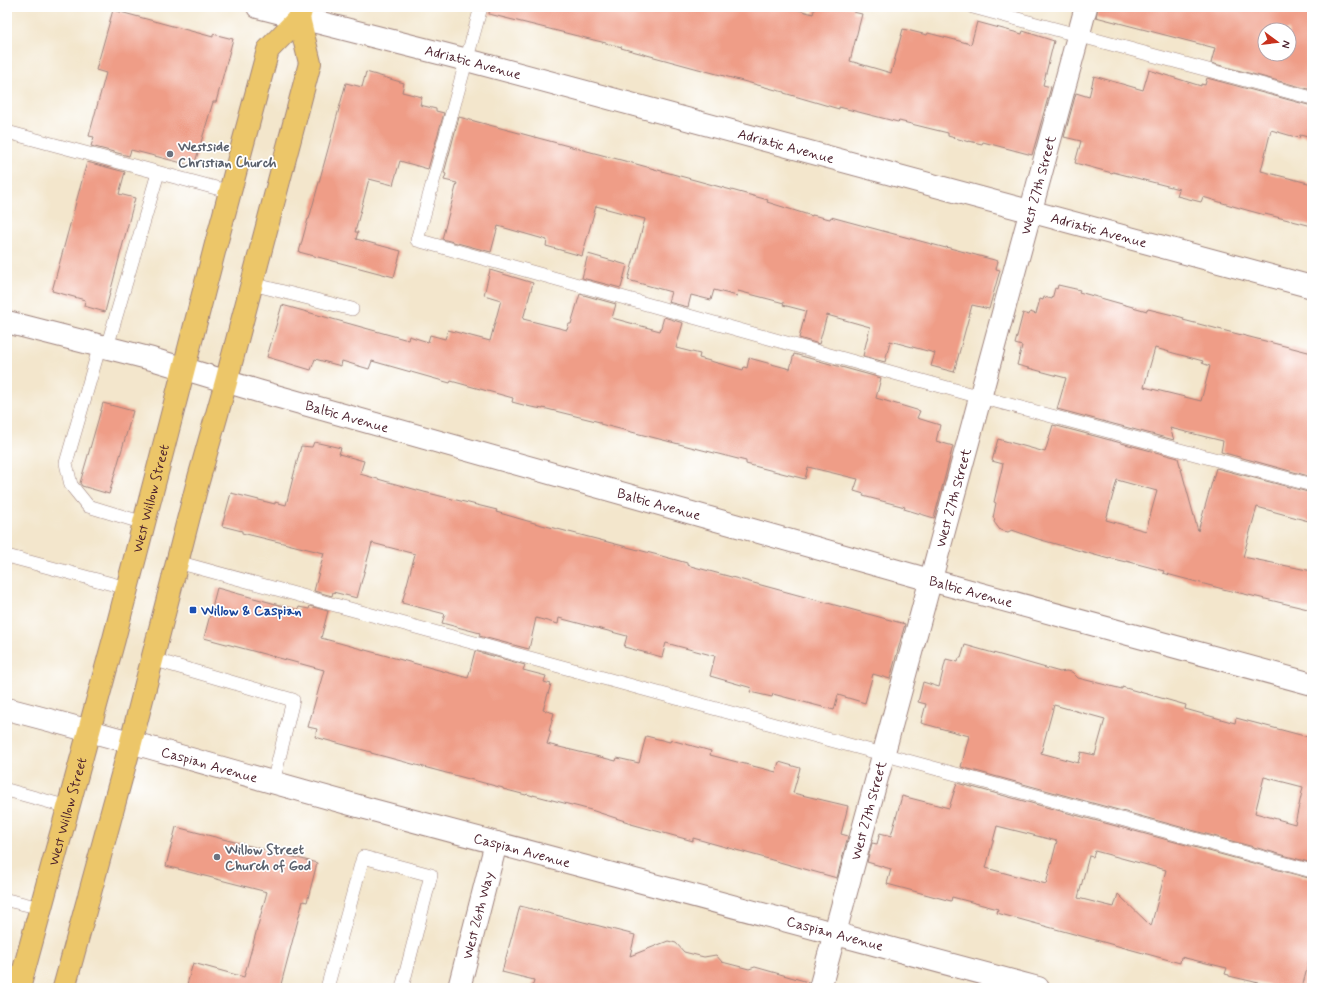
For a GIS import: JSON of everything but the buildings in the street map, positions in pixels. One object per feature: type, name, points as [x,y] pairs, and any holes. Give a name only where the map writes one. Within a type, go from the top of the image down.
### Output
[{"type":"main road","name":"West Willow Street","points":[[19,988],[127,588],[268,50],[300,13]]},
{"type":"main road","points":[[64,988],[131,742],[177,562],[310,62],[300,13]]},
{"type":"street","name":"Adriatic Avenue","points":[[258,7],[300,13],[467,60],[1312,288]]},
{"type":"street","name":"West 27th Street","points":[[820,988],[1086,7]]},
{"type":"street","name":"Baltic Avenue","points":[[7,322],[103,346],[930,580],[1312,684]]},
{"type":"street","name":"Caspian Avenue","points":[[7,709],[496,843],[834,932],[1038,988]]},
{"type":"street","name":"West 26th Way","points":[[459,988],[496,843]]},
{"type":"lane","points":[[481,7],[417,240],[980,396],[1312,485]]},
{"type":"lane","points":[[973,7],[1312,98]]},
{"type":"lane","points":[[7,132],[231,192]]},
{"type":"lane","points":[[144,523],[88,506],[71,486],[66,463],[158,173]]},
{"type":"lane","points":[[252,284],[352,309]]},
{"type":"lane","points":[[7,556],[127,588]]},
{"type":"lane","points":[[177,562],[1312,871]]},
{"type":"lane","points":[[152,659],[293,700],[273,782]]},
{"type":"lane","points":[[7,790],[68,807]]},
{"type":"lane","points":[[327,988],[363,858],[431,875],[402,988]]},
{"type":"lane","points":[[7,900],[41,908]]},
{"type":"place","name":"Westside Christian Church","points":[[170,154]]},
{"type":"place","name":"Willow & Caspian","points":[[193,610]]},
{"type":"place","name":"Willow Street Church of God","points":[[217,857]]}]
